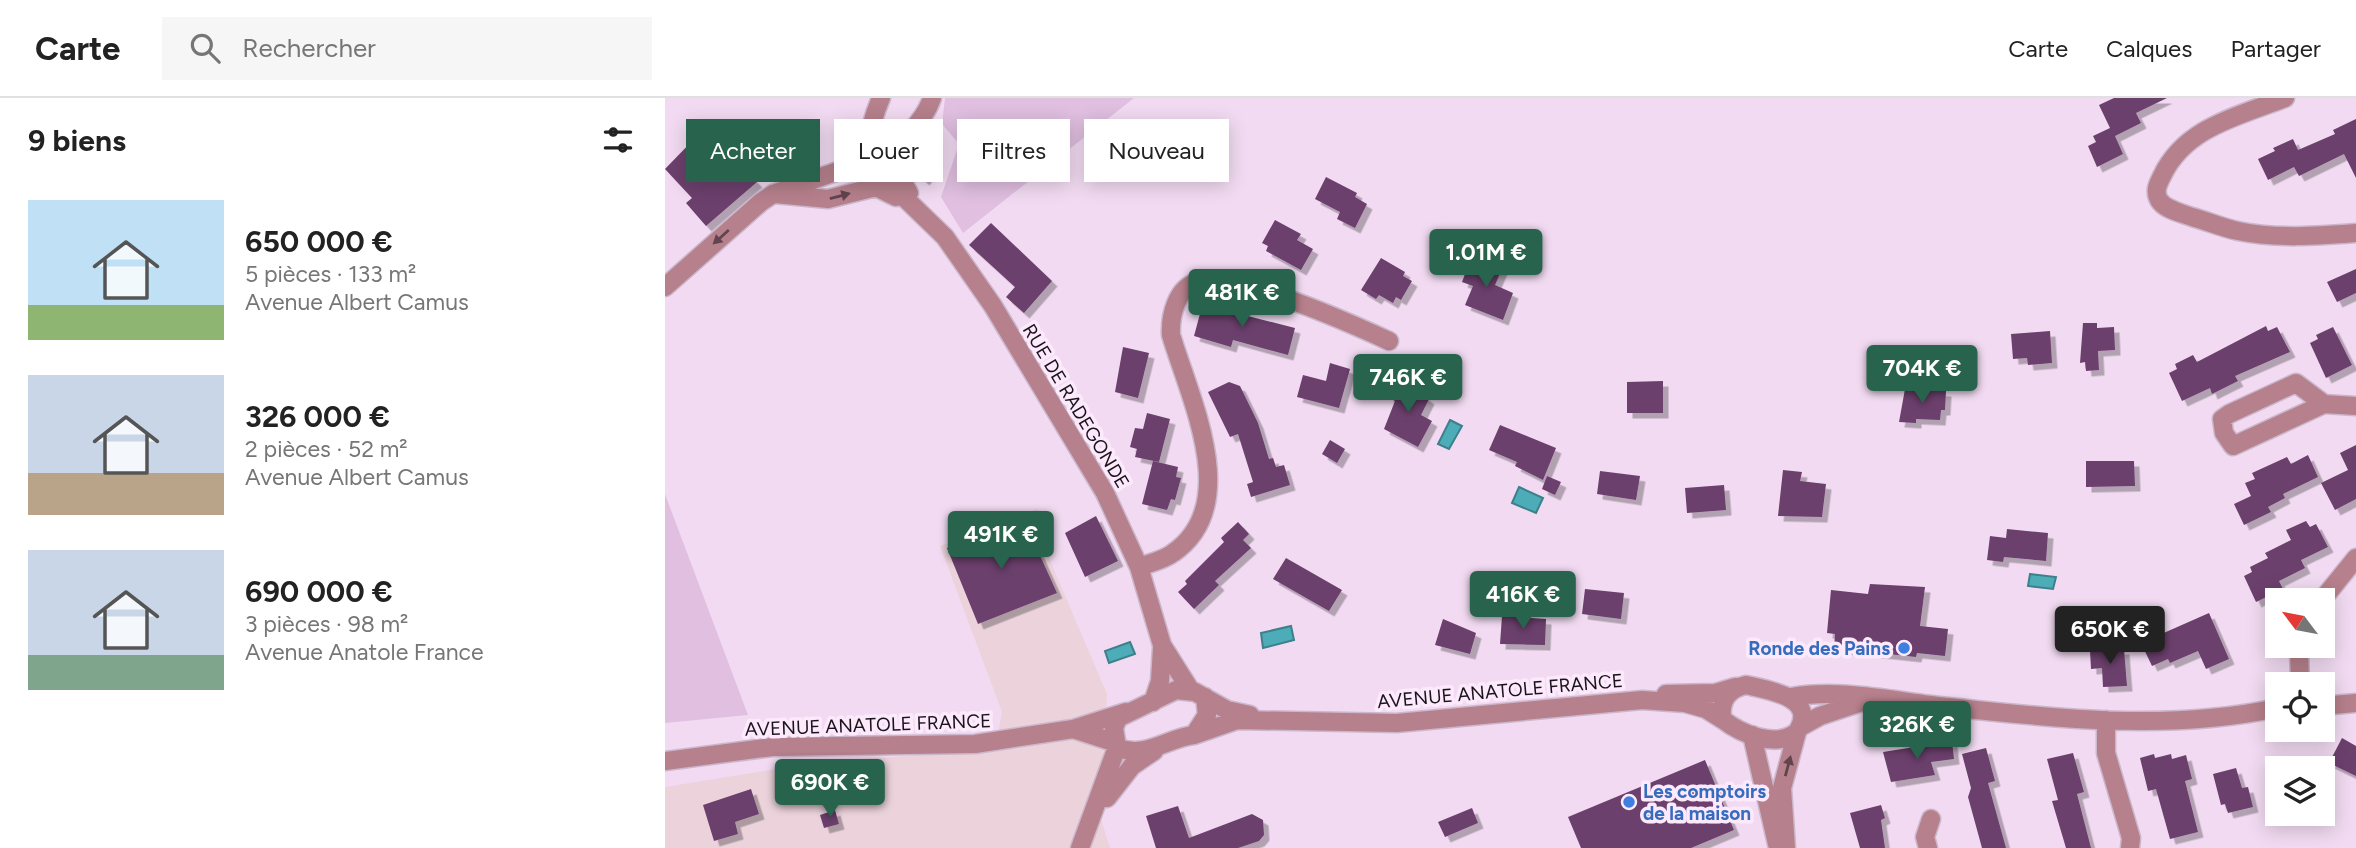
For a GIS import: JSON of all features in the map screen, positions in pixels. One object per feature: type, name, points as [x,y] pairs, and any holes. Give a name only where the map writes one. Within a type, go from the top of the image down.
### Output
[{"type":"street","points":[[873,119],[881,98]]},
{"type":"street","points":[[918,208],[892,162],[897,149],[918,123],[932,98]]},
{"type":"street","points":[[2285,98],[2201,130],[2165,169],[2156,188],[2158,199],[2165,206],[2239,231],[2310,236],[2356,233]]},
{"type":"street","points":[[665,287],[773,194],[834,172]]},
{"type":"street","points":[[889,182],[918,208]]},
{"type":"street","points":[[773,194],[828,199],[876,187],[918,208]]},
{"type":"street","name":"RUE DE RADEGONDE","points":[[918,208],[946,237],[993,306],[1105,493],[1139,567],[1162,645],[1162,668],[1153,702]]},
{"type":"street","points":[[1139,567],[1173,554],[1199,528],[1207,505],[1209,464],[1171,335],[1170,315],[1181,295],[1197,282],[1222,281],[1318,309],[1389,341]]},
{"type":"street","points":[[2324,404],[2296,383],[2229,414],[2222,419],[2224,433],[2233,446],[2324,404],[2356,407]]},
{"type":"street","points":[[2332,588],[2356,559]]},
{"type":"street","name":"RUE DE RADEGONDE","points":[[1162,645],[1198,694]]},
{"type":"street","points":[[1875,699],[1843,707],[1783,740],[1752,735],[1722,719],[1723,703],[1735,687],[1746,685],[1791,697],[1875,699],[2010,714],[2106,720],[2241,716],[2265,711]]},
{"type":"street","name":"AVENUE ANATOLE FRANCE","points":[[1643,700],[1665,694],[1715,693],[1735,687]]},
{"type":"street","name":"AVENUE ANATOLE FRANCE","points":[[665,761],[772,747],[975,744],[1073,729],[1153,702],[1176,690],[1198,694],[1235,713],[1277,719]]},
{"type":"street","points":[[1194,735],[1207,715],[1198,694]]},
{"type":"street","points":[[1786,848],[1782,788],[1798,730],[1800,712],[1791,697]]},
{"type":"street","name":"AVENUE ANATOLE FRANCE","points":[[1073,729],[1136,753],[1237,720],[1397,723],[1643,700],[1685,703],[1706,709],[1722,719]]},
{"type":"street","points":[[2335,705],[2356,703]]},
{"type":"street","points":[[1080,848],[1092,821],[1117,745],[1115,722],[1126,712]]},
{"type":"street","points":[[2106,720],[2106,753],[2131,838],[2130,848]]},
{"type":"street","points":[[1752,735],[1779,848]]},
{"type":"street","points":[[1092,821],[1132,766],[1164,744]]},
{"type":"street","points":[[1928,848],[1925,836],[1931,819]]},
{"type":"shaded area","points":[[945,98],[1134,98],[1107,119],[1084,119],[1084,137],[1070,149],[1070,119],[957,119],[957,142],[943,125]]},
{"type":"shaded area","points":[[957,150],[957,182],[1028,182],[963,233],[941,197]]},
{"type":"shaded area","points":[[665,494],[748,715],[665,723]]},
{"type":"shaded area","points":[[1037,509],[1051,548],[1046,551],[1107,694],[1100,816],[1110,848],[665,848],[665,787],[819,762],[995,750],[1002,712],[940,546]]},
{"type":"water","points":[[1450,420],[1462,426],[1449,449],[1438,444]]},
{"type":"water","points":[[1519,487],[1543,498],[1536,513],[1512,503]]},
{"type":"water","points":[[2030,574],[2056,577],[2053,589],[2028,586]]},
{"type":"water","points":[[1291,626],[1294,640],[1263,648],[1261,633]]},
{"type":"water","points":[[1130,642],[1135,654],[1109,663],[1105,651]]},
{"type":"building","points":[[2114,98],[2167,98],[2136,113],[2141,123],[2115,136],[2123,154],[2097,167],[2088,146],[2096,142],[2093,136],[2110,128],[2099,105]]},
{"type":"building","points":[[2356,119],[2356,178],[2344,154],[2299,176],[2294,167],[2268,180],[2258,159],[2275,151],[2273,148],[2293,139],[2298,150],[2335,134],[2333,130]]},
{"type":"building","points":[[686,147],[686,182],[757,182],[706,226],[686,203],[692,198],[665,169]]},
{"type":"building","points":[[1326,177],[1357,193],[1355,197],[1367,204],[1355,228],[1337,219],[1340,212],[1315,199]]},
{"type":"building","points":[[1275,220],[1301,234],[1297,240],[1313,249],[1301,270],[1266,251],[1268,246],[1262,243]]},
{"type":"building","points":[[991,223],[1052,281],[1024,313],[1006,297],[1015,287],[969,245]]},
{"type":"building","points":[[1472,256],[1502,269],[1495,285],[1513,293],[1503,320],[1465,305],[1473,286],[1462,282]]},
{"type":"building","points":[[1381,258],[1405,272],[1403,276],[1412,281],[1401,300],[1396,297],[1393,303],[1379,295],[1376,299],[1361,290]]},
{"type":"building","points":[[2356,269],[2356,293],[2337,302],[2327,282]]},
{"type":"building","points":[[1220,301],[1242,307],[1240,314],[1295,328],[1288,355],[1233,340],[1231,347],[1194,336],[1205,304],[1218,307]]},
{"type":"building","points":[[2083,323],[2097,323],[2097,328],[2114,327],[2115,350],[2098,351],[2099,370],[2086,371],[2085,362],[2080,363]]},
{"type":"building","points":[[2266,326],[2268,331],[2277,327],[2290,352],[2235,376],[2238,381],[2212,394],[2210,388],[2182,401],[2169,373],[2177,369],[2175,364],[2193,355],[2197,362]]},
{"type":"building","points":[[2333,327],[2352,365],[2326,378],[2310,343],[2318,339],[2316,335]]},
{"type":"building","points":[[2050,331],[2052,363],[2028,365],[2027,358],[2013,359],[2011,334]]},
{"type":"building","points":[[1123,347],[1149,353],[1138,398],[1115,392]]},
{"type":"building","points":[[1330,363],[1350,369],[1339,408],[1297,397],[1303,375],[1326,381]]},
{"type":"building","points":[[1402,380],[1429,399],[1421,415],[1432,421],[1418,447],[1384,429],[1395,401],[1388,397],[1396,382],[1400,384]]},
{"type":"building","points":[[1663,381],[1663,413],[1627,413],[1627,382]]},
{"type":"building","points":[[1229,382],[1240,386],[1258,423],[1269,459],[1273,458],[1276,467],[1284,465],[1290,485],[1251,497],[1247,484],[1253,482],[1238,434],[1230,437],[1208,392]]},
{"type":"building","points":[[1905,389],[1946,391],[1945,410],[1941,410],[1940,420],[1916,419],[1916,423],[1899,422]]},
{"type":"building","points":[[1147,413],[1170,419],[1159,462],[1135,457],[1137,449],[1130,447],[1135,428],[1143,429]]},
{"type":"building","points":[[1500,425],[1556,448],[1543,480],[1515,466],[1517,462],[1489,450]]},
{"type":"building","points":[[1330,440],[1345,449],[1337,463],[1322,454]]},
{"type":"building","points":[[2356,445],[2356,499],[2335,510],[2321,483],[2348,470],[2340,453]]},
{"type":"building","points":[[2308,455],[2318,477],[2283,494],[2285,498],[2268,507],[2271,512],[2244,525],[2234,504],[2251,496],[2245,483],[2255,479],[2252,473],[2287,457],[2291,464]]},
{"type":"building","points":[[1153,461],[1178,467],[1176,477],[1181,478],[1175,500],[1171,499],[1167,510],[1142,504]]},
{"type":"building","points":[[2086,461],[2134,461],[2135,486],[2086,487]]},
{"type":"building","points":[[1783,470],[1802,472],[1800,481],[1826,484],[1822,517],[1778,516]]},
{"type":"building","points":[[1600,471],[1640,476],[1636,500],[1597,494]]},
{"type":"building","points":[[1547,476],[1561,482],[1555,495],[1542,489]]},
{"type":"building","points":[[1724,485],[1726,510],[1687,513],[1685,488]]},
{"type":"building","points":[[1096,516],[1118,561],[1085,577],[1065,533]]},
{"type":"building","points":[[1023,518],[1057,593],[978,624],[947,548]]},
{"type":"building","points":[[2306,521],[2310,527],[2316,524],[2328,547],[2301,560],[2305,568],[2279,581],[2282,588],[2265,588],[2265,598],[2256,602],[2244,576],[2252,572],[2250,567],[2268,558],[2265,553],[2291,540],[2286,530]]},
{"type":"building","points":[[1238,522],[1249,534],[1243,540],[1251,548],[1215,581],[1219,585],[1194,609],[1178,592],[1187,584],[1185,581],[1224,542],[1221,538]]},
{"type":"building","points":[[2007,529],[2048,533],[2046,561],[2004,557],[2003,562],[1987,560],[1990,536],[2006,538]]},
{"type":"building","points":[[1286,558],[1342,590],[1329,611],[1273,579]]},
{"type":"building","points":[[1870,584],[1925,587],[1920,626],[1948,629],[1945,656],[1917,653],[1916,657],[1834,648],[1835,634],[1827,633],[1831,590],[1868,594]]},
{"type":"building","points":[[1585,589],[1624,593],[1621,619],[1582,614]]},
{"type":"building","points":[[2209,613],[2229,659],[2206,669],[2198,651],[2170,663],[2168,659],[2152,666],[2141,643]]},
{"type":"building","points":[[1502,616],[1546,619],[1545,645],[1500,644]]},
{"type":"building","points":[[1443,619],[1476,633],[1470,654],[1435,645]]},
{"type":"building","points":[[2124,649],[2127,686],[2103,687],[2102,668],[2091,669],[2090,650]]},
{"type":"building","points":[[2342,738],[2356,746],[2356,776],[2335,766],[2335,756],[2333,756]]},
{"type":"building","points":[[1952,741],[1954,759],[1931,762],[1935,775],[1891,782],[1883,752]]},
{"type":"building","points":[[1986,748],[1995,781],[1988,783],[2006,848],[1982,848],[1968,797],[1971,788],[1962,754]]},
{"type":"building","points":[[2073,753],[2084,792],[2077,794],[2091,848],[2066,848],[2052,801],[2058,800],[2047,759]]},
{"type":"building","points":[[2154,754],[2155,758],[2171,754],[2172,759],[2186,755],[2192,779],[2185,781],[2198,832],[2170,839],[2156,789],[2148,791],[2140,758]]},
{"type":"building","points":[[1705,760],[1734,830],[1691,848],[1581,848],[1568,817]]},
{"type":"building","points":[[2236,768],[2242,788],[2248,787],[2253,807],[2228,813],[2225,804],[2221,805],[2213,774]]},
{"type":"building","points":[[751,789],[759,814],[735,822],[738,834],[714,841],[703,805]]},
{"type":"building","points":[[1881,805],[1885,818],[1881,820],[1885,848],[1860,848],[1850,813]]},
{"type":"building","points":[[1178,806],[1189,838],[1252,814],[1263,820],[1264,835],[1259,841],[1238,848],[1156,848],[1146,816]]},
{"type":"building","points":[[1472,808],[1478,823],[1445,837],[1438,822]]},
{"type":"building","points":[[835,810],[839,824],[824,828],[820,815]]},
{"type":"place","name":"Ronde des Pains","points":[[1904,648]]},
{"type":"place","name":"Les comptoirs de la maison","points":[[1629,802]]}]
